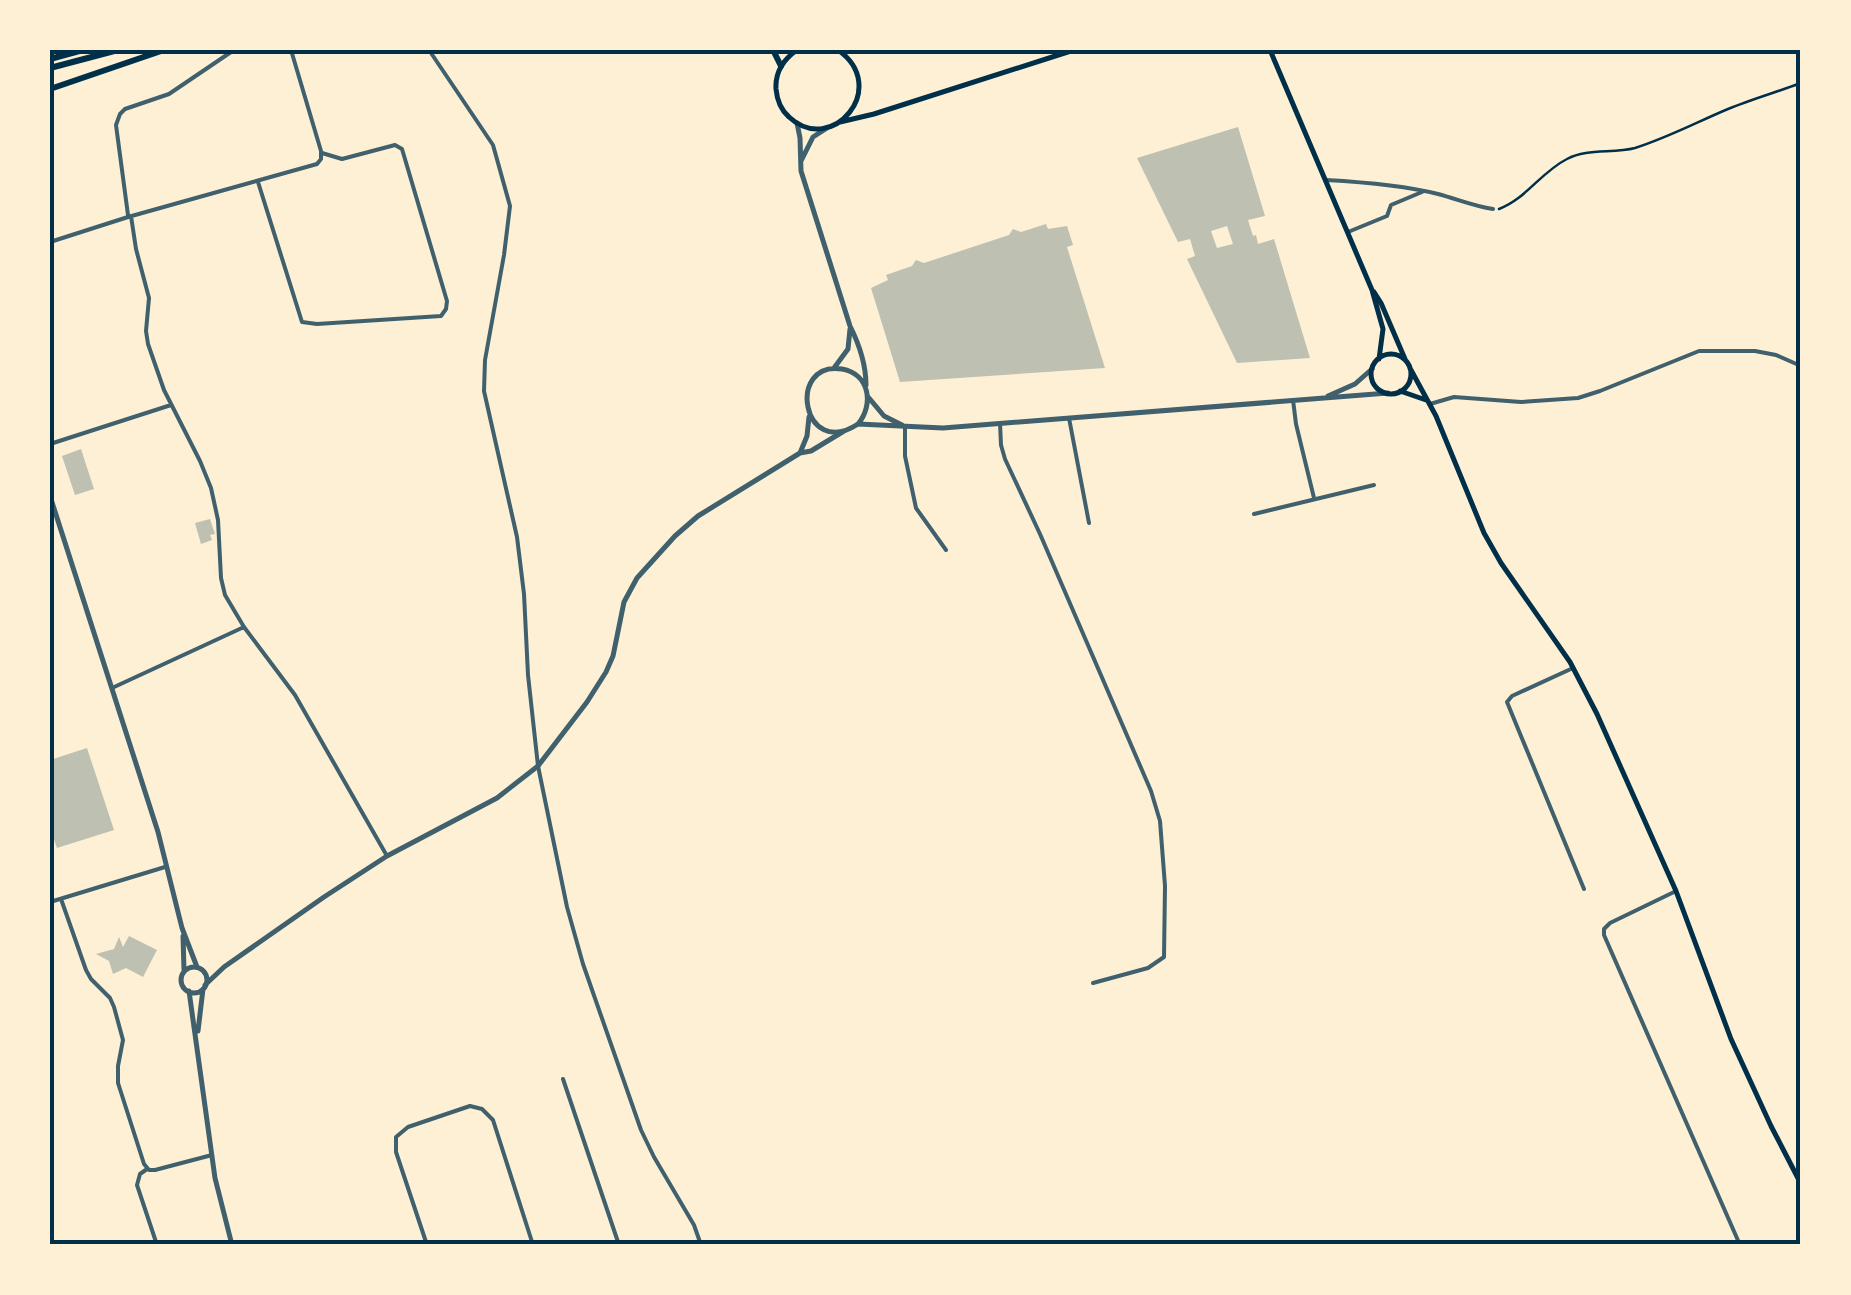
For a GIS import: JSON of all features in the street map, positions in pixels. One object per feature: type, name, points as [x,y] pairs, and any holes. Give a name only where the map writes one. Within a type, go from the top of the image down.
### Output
[{"type":"main road","points":[[50,59],[83,50]]},
{"type":"main road","points":[[50,68],[118,50]]},
{"type":"main road","points":[[50,88],[164,50]]},
{"type":"main road","points":[[773,50],[781,66]]},
{"type":"main road","points":[[797,50],[781,66],[777,97],[786,114],[810,128],[829,127],[874,114],[1074,50]]},
{"type":"main road","points":[[838,50],[853,64],[859,85],[855,106],[840,122]]},
{"type":"main road","points":[[1270,50],[1372,290],[1383,329],[1379,358],[1372,369],[1374,384],[1388,393],[1400,391],[1429,402]]},
{"type":"main road","points":[[1372,290],[1429,402],[1489,542],[1573,668],[1602,724],[1676,891],[1731,1039],[1801,1184]]},
{"type":"main road","points":[[1379,358],[1392,354],[1405,360]]},
{"type":"main road","points":[[1400,391],[1408,384],[1410,370]]},
{"type":"street","points":[[234,50],[168,94],[128,107],[116,124],[136,249],[149,298],[148,344],[211,488],[218,520],[224,595],[296,695],[388,856]]},
{"type":"street","points":[[50,242],[319,162],[322,153],[291,50]]},
{"type":"street","points":[[429,50],[494,145],[510,206],[484,391],[519,550],[538,766],[567,908],[640,1130],[694,1225],[701,1245]]},
{"type":"street","points":[[797,123],[800,164],[865,369],[868,398],[866,412],[858,424]]},
{"type":"street","points":[[800,164],[813,137],[829,127]]},
{"type":"street","points":[[258,182],[298,317],[304,323],[441,316],[447,305],[402,149],[395,145],[338,160],[322,153]]},
{"type":"street","points":[[1325,180],[1422,192],[1492,209]]},
{"type":"street","points":[[1348,232],[1388,216],[1390,205],[1422,192]]},
{"type":"street","points":[[833,369],[848,349],[850,326]]},
{"type":"street","points":[[1429,402],[1454,397],[1521,402],[1578,398],[1700,351],[1755,351],[1801,366]]},
{"type":"street","points":[[1324,398],[1349,388],[1372,369]]},
{"type":"street","points":[[800,453],[808,432],[806,400],[810,385],[820,374],[846,370],[855,374],[866,388]]},
{"type":"street","points":[[188,991],[204,987],[224,967],[388,856],[485,805],[538,766],[606,672],[615,650],[624,602],[637,578],[675,536],[698,516],[800,453],[811,451],[858,424],[943,428],[1388,393]]},
{"type":"street","points":[[868,398],[880,413],[905,426]]},
{"type":"street","points":[[1293,400],[1314,500]]},
{"type":"street","points":[[50,444],[172,405]]},
{"type":"street","points":[[809,414],[826,430],[844,431]]},
{"type":"street","points":[[1069,418],[1090,523]]},
{"type":"street","points":[[1000,424],[1005,459],[1131,741],[1160,821],[1165,886],[1164,958],[1148,968],[1093,983]]},
{"type":"street","points":[[905,426],[905,456],[916,508],[946,550]]},
{"type":"street","points":[[1254,514],[1374,486]]},
{"type":"street","points":[[50,496],[168,866],[182,928],[206,978],[197,1039]]},
{"type":"street","points":[[112,688],[244,627]]},
{"type":"street","points":[[1573,668],[1512,696],[1507,702],[1584,888]]},
{"type":"street","points":[[50,902],[168,866]]},
{"type":"street","points":[[1676,891],[1613,921],[1603,932],[1740,1245]]},
{"type":"street","points":[[62,899],[86,970],[114,1007],[123,1040],[118,1083],[143,1162],[155,1170],[212,1155]]},
{"type":"street","points":[[182,928],[181,980],[188,991],[221,1207],[232,1245]]},
{"type":"street","points":[[184,972],[188,968],[224,967]]},
{"type":"street","points":[[563,1079],[619,1245]]},
{"type":"street","points":[[427,1245],[396,1152],[396,1136],[404,1128],[470,1106],[487,1112],[495,1128],[533,1245]]},
{"type":"street","points":[[147,1168],[137,1185],[156,1245]]},
{"type":"path","points":[[1492,209],[1516,201],[1567,158],[1625,151],[1655,142],[1745,102],[1801,83]]},
{"type":"building","points":[[1238,127],[1265,216],[1248,220],[1258,244],[1274,239],[1310,358],[1237,363],[1187,259],[1195,256],[1190,239],[1178,242],[1137,158]],"holes":[[[1227,226],[1233,244],[1217,248],[1211,231]]]},
{"type":"building","points":[[1046,224],[1048,229],[1067,226],[1073,245],[1067,247],[1105,368],[900,382],[871,288],[888,280],[886,275],[912,266],[916,260],[924,263],[1009,235],[1013,229],[1021,232]]},
{"type":"building","points":[[81,449],[94,489],[75,495],[62,456]]},
{"type":"building","points":[[210,519],[215,534],[210,535],[212,540],[201,544],[195,523]]},
{"type":"building","points":[[87,748],[114,830],[57,848],[50,828],[50,760]]},
{"type":"building","points":[[129,936],[157,950],[143,977],[126,968],[113,974],[109,961],[96,954],[114,949],[119,937],[123,947]]}]
